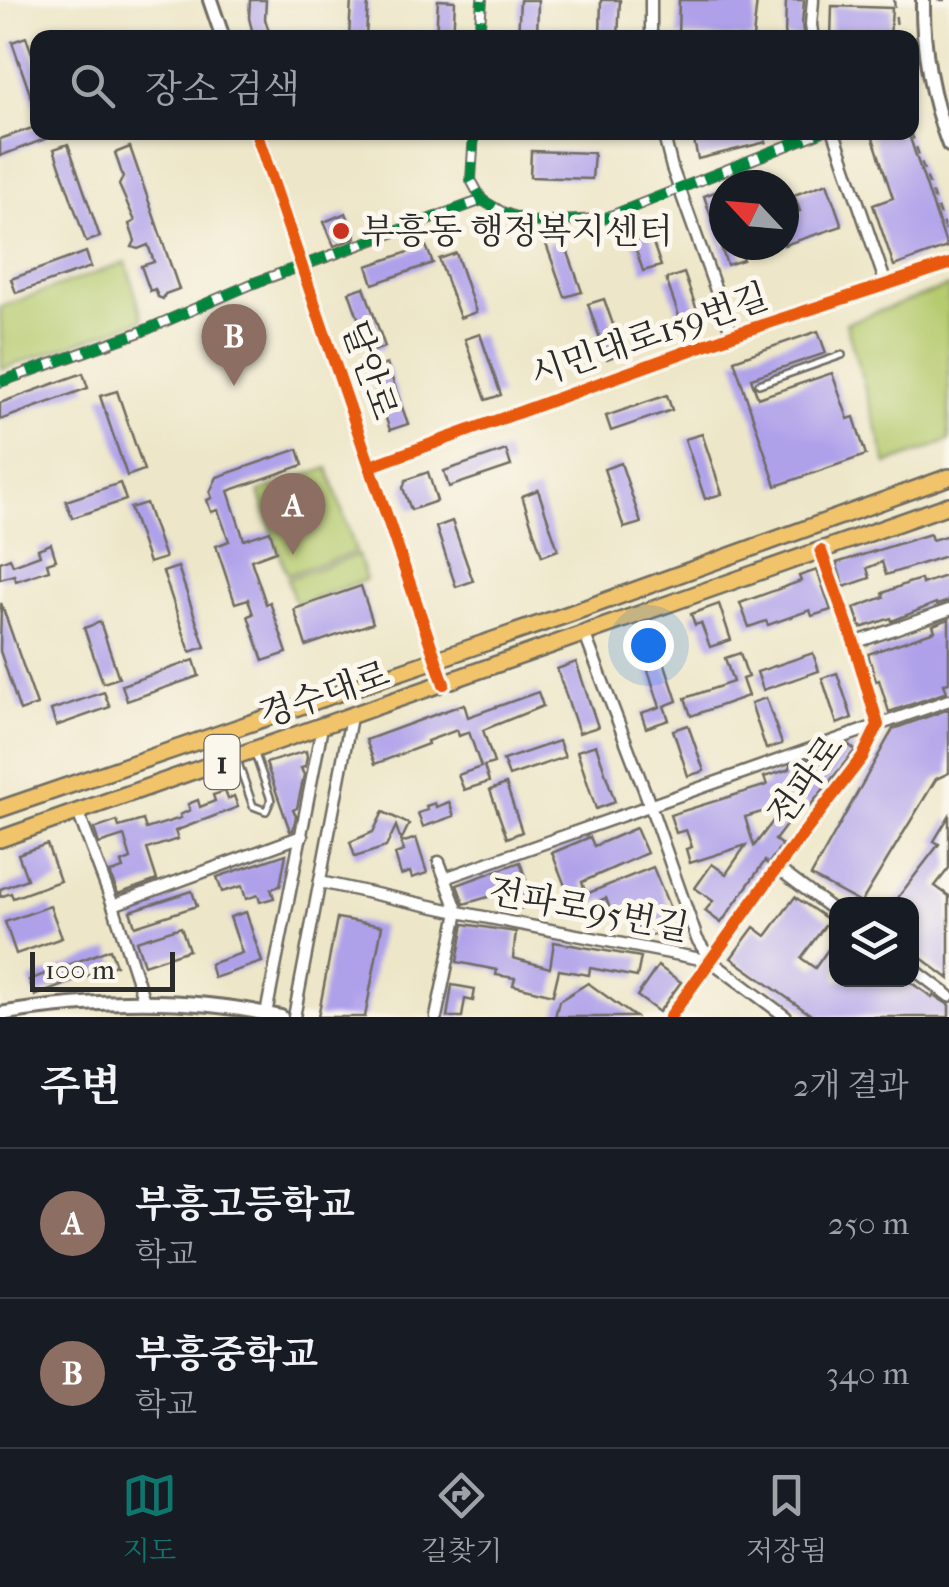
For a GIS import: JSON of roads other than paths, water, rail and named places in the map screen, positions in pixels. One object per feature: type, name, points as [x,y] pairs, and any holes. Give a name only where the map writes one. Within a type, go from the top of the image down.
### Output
[{"type":"main road","name":"경수대로","points":[[0,809],[568,614],[949,477]]},
{"type":"main road","name":"경수대로","points":[[568,614],[711,571],[949,486]]},
{"type":"main road","name":"경수대로","points":[[612,626],[716,581],[949,496]]},
{"type":"main road","name":"경수대로","points":[[0,839],[949,506]]},
{"type":"street","points":[[210,0],[220,30]]},
{"type":"street","points":[[480,30],[482,0]]},
{"type":"street","points":[[651,0],[651,30]]},
{"type":"street","points":[[812,30],[814,0]]},
{"type":"street","points":[[923,0],[928,60],[949,145]]},
{"type":"street","name":"달안로","points":[[259,140],[444,684]]},
{"type":"street","points":[[474,140],[471,180],[482,200],[529,222],[603,219],[801,140]]},
{"type":"street","points":[[665,140],[732,336]]},
{"type":"street","points":[[837,140],[886,284]]},
{"type":"street","points":[[0,382],[482,200]]},
{"type":"street","name":"시민대로159번길","points":[[370,466],[732,336],[949,264]]},
{"type":"street","name":"전파로","points":[[670,1017],[863,756],[878,725],[821,551]]},
{"type":"street","points":[[854,643],[949,610]]},
{"type":"street","points":[[585,635],[696,939],[711,961],[786,1017]]},
{"type":"street","points":[[445,878],[949,700]]},
{"type":"street","points":[[294,1017],[351,717]]},
{"type":"street","points":[[0,1014],[77,1003],[144,1002],[229,1006],[276,1016],[322,727]]},
{"type":"street","points":[[78,812],[144,1002]]},
{"type":"street","points":[[113,905],[302,836]]},
{"type":"street","points":[[436,1017],[458,912],[439,862]]},
{"type":"street","points":[[777,868],[829,907]]},
{"type":"street","name":"전파로95번길","points":[[320,882],[711,961]]},
{"type":"street","points":[[919,973],[949,996]]},
{"type":"lane","points":[[759,384],[842,355]]},
{"type":"lane","points":[[236,757],[254,806],[266,811],[271,800],[254,751]]},
{"type":"place","name":"부흥동 행정복지센터","points":[[341,231]]},
{"type":"place","name":"부흥중학교","points":[[234,386]]},
{"type":"place","name":"부흥고등학교","points":[[293,555]]}]
